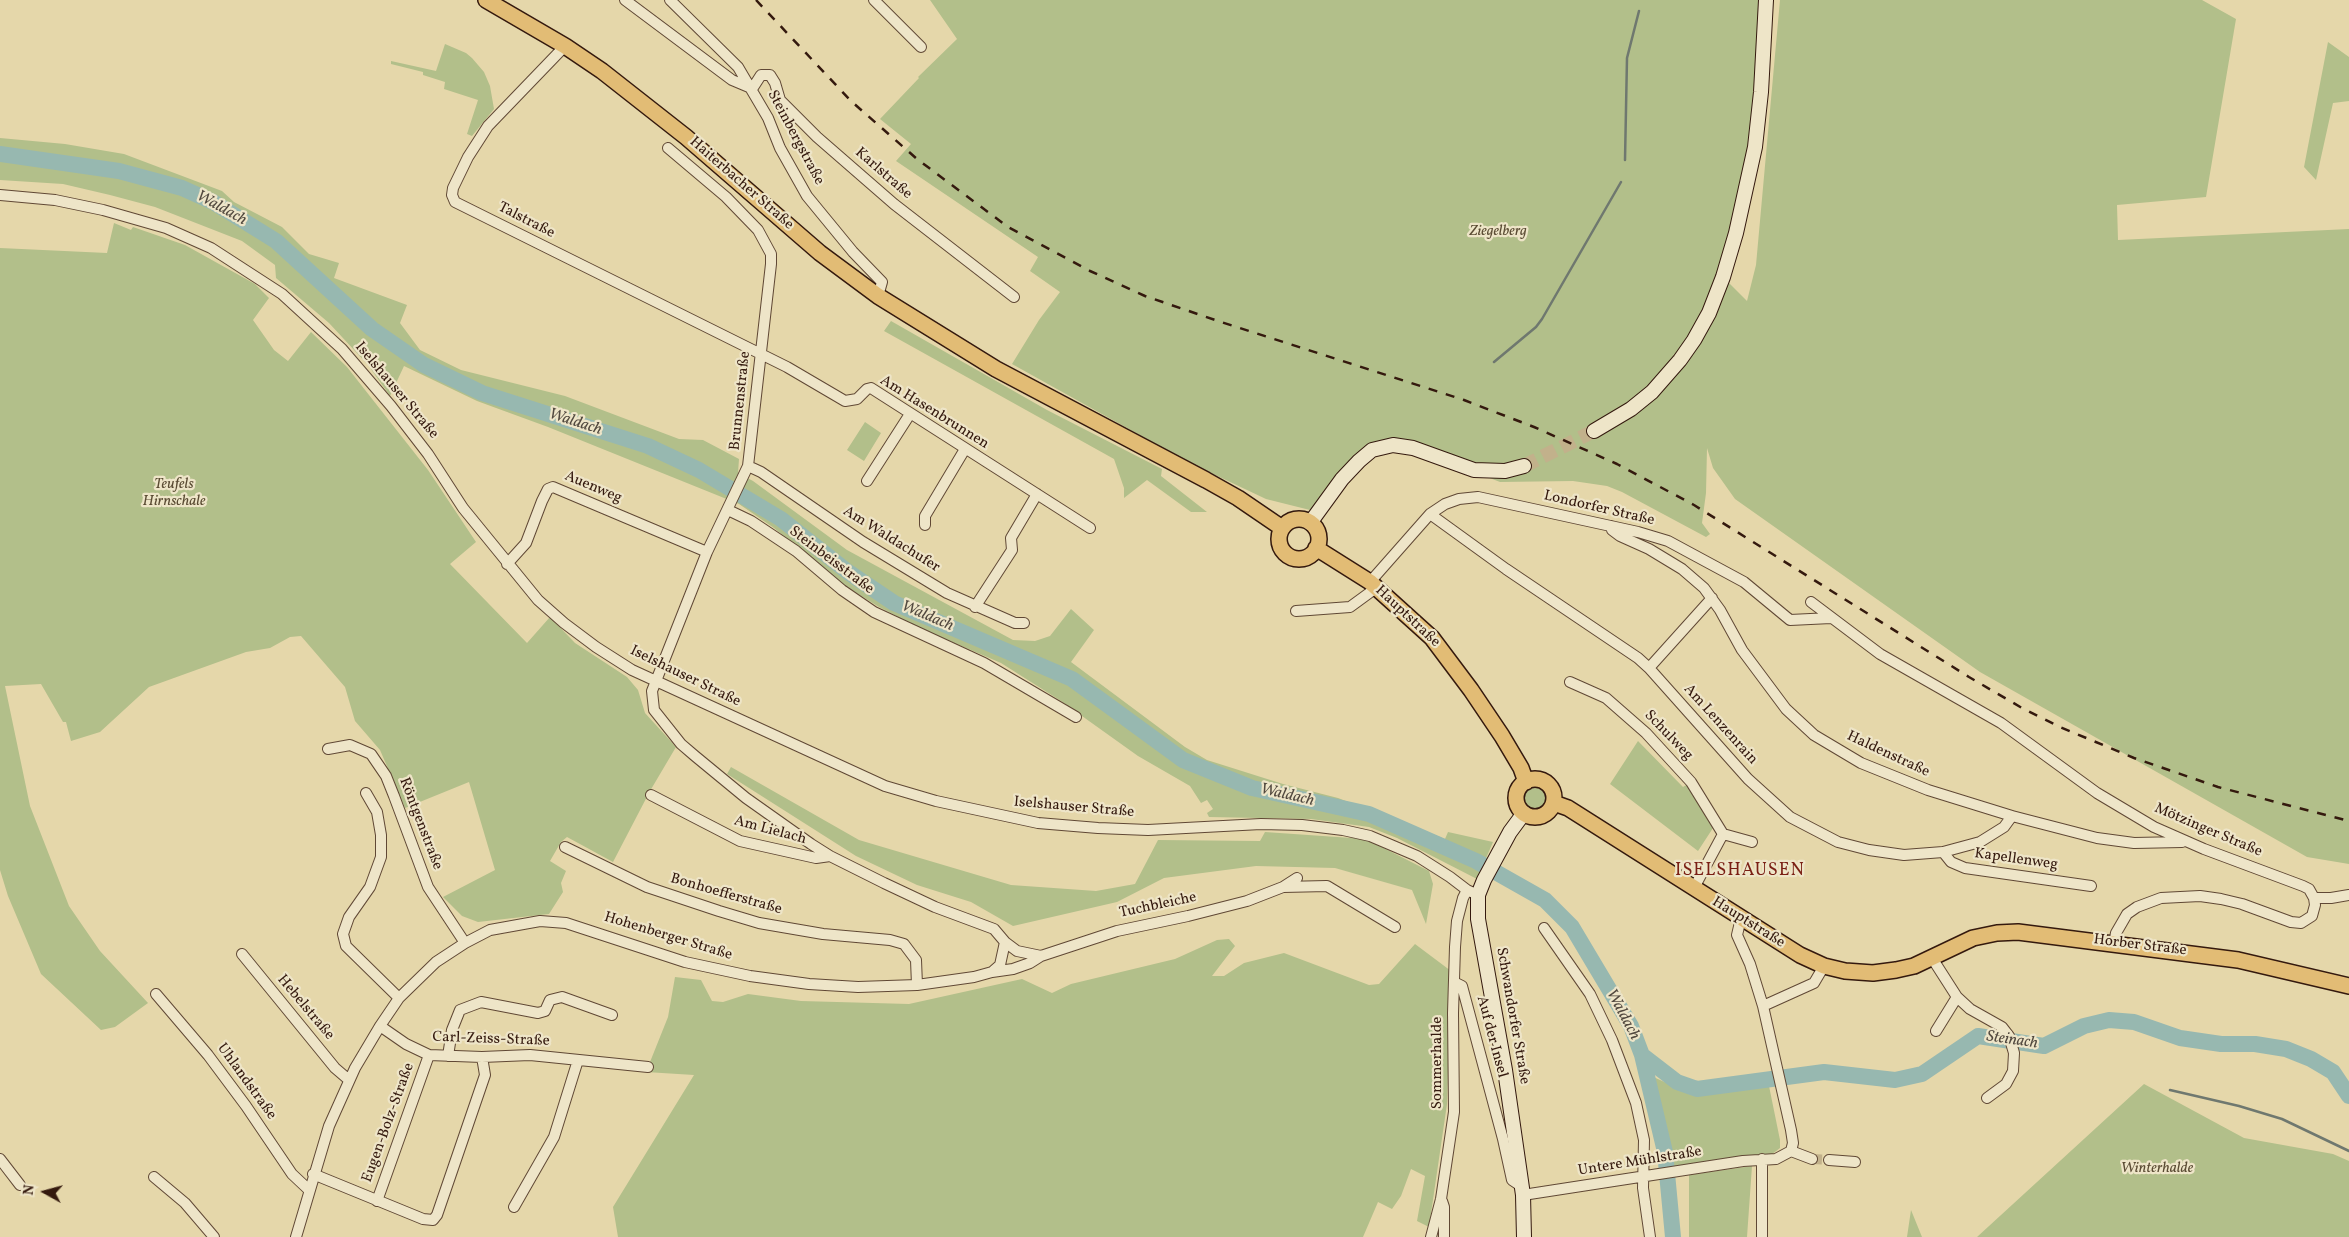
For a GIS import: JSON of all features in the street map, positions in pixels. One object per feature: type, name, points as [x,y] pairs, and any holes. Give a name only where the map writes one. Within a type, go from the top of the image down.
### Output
[{"type":"main road","name":"Haiterbacher Straße","points":[[486,0],[565,46],[602,71],[686,137],[820,253],[878,296],[996,369],[1206,480],[1238,498],[1282,528]]},
{"type":"main road","points":[[1298,519],[1310,523],[1317,531],[1316,548],[1307,557],[1295,558],[1289,556],[1280,547],[1279,540],[1282,528],[1286,523],[1298,519]]},
{"type":"main road","name":"Hauptstraße","points":[[1316,548],[1373,585],[1432,638],[1502,736],[1521,768],[1526,782]]},
{"type":"main road","points":[[1538,779],[1549,784],[1554,796],[1554,803],[1547,813],[1535,817],[1524,813],[1520,808],[1517,797],[1518,791],[1526,782],[1538,779]]},
{"type":"main road","name":"Hauptstraße","points":[[1554,803],[1568,808],[1800,955],[1824,966],[1845,971],[1873,973],[1896,970],[1932,958]]},
{"type":"main road","name":"Horber Straße","points":[[1932,958],[1973,938],[1997,933],[2018,932],[2238,960],[2349,986]]},
{"type":"street","points":[[625,0],[732,80],[752,89]]},
{"type":"street","name":"Steinbergstraße","points":[[670,0],[738,67],[768,118],[780,148],[808,196],[852,252],[882,282],[878,296]]},
{"type":"street","points":[[874,0],[922,47]]},
{"type":"street","points":[[1594,431],[1630,409],[1652,392],[1680,360],[1709,313],[1723,277],[1736,232],[1755,147],[1761,92],[1766,0]]},
{"type":"street","name":"Talstraße","points":[[565,46],[488,126],[464,165],[453,188],[452,198],[454,202],[761,354]]},
{"type":"street","name":"Karlstraße","points":[[752,89],[761,75],[770,75],[775,83],[780,100],[817,137],[894,204],[1014,297]]},
{"type":"street","name":"Brunnenstraße","points":[[656,681],[707,552],[746,471],[771,264],[768,248],[758,230],[726,197],[668,148]]},
{"type":"street","name":"Iselshauser Straße","points":[[0,195],[55,200],[103,210],[166,228],[211,248],[282,294],[342,349],[391,406],[428,454],[463,508],[538,600],[564,623],[632,670],[886,786],[936,801],[1038,823],[1098,828],[1148,830],[1261,824],[1302,825],[1343,830],[1370,836],[1417,856],[1472,893]]},
{"type":"street","name":"Am Hasenbrunnen","points":[[761,354],[787,366],[845,401],[857,399],[867,389],[871,388],[1090,528]]},
{"type":"street","points":[[867,481],[910,414]]},
{"type":"street","points":[[1310,523],[1342,480],[1372,450],[1393,445],[1413,448],[1474,470],[1505,471],[1524,466]]},
{"type":"street","points":[[924,525],[925,516],[965,449]]},
{"type":"street","name":"Am Waldachufer","points":[[746,471],[762,472],[870,546],[947,593],[1015,623],[1024,623]]},
{"type":"street","name":"Auenweg","points":[[507,564],[526,543],[542,501],[548,489],[552,487],[707,552]]},
{"type":"street","points":[[975,606],[1012,550],[1010,538],[1037,494]]},
{"type":"street","name":"Londorfer Straße","points":[[1296,611],[1350,607],[1373,585],[1430,514],[1445,504],[1458,499],[1478,497],[1611,526],[1668,541],[1744,582],[1780,614],[1790,620],[1832,618]]},
{"type":"street","name":"Steinbeisstraße","points":[[728,510],[751,521],[796,551],[842,590],[874,612],[984,663],[1076,717]]},
{"type":"street","name":"Am Lenzenrain","points":[[1430,514],[1649,668],[1748,779],[1790,817],[1838,842],[1869,850],[1904,855],[1943,852],[1980,842],[1992,836],[2004,827],[2012,816]]},
{"type":"street","name":"Haldenstraße","points":[[1611,526],[1612,530],[1620,536],[1649,549],[1682,569],[1712,598],[1742,650],[1786,709],[1814,735],[1861,762],[1928,790],[2012,816],[2097,838],[2134,843],[2185,842]]},
{"type":"street","points":[[1649,668],[1712,598]]},
{"type":"street","name":"Mötzinger Straße","points":[[1811,602],[1880,654],[2001,724],[2097,793],[2154,828],[2185,842],[2303,886],[2309,890],[2314,898]]},
{"type":"street","points":[[656,681],[652,691],[654,710],[681,744],[746,798],[830,856],[935,907],[994,929],[1005,942],[1017,951],[1040,956]]},
{"type":"street","name":"Schulweg","points":[[1570,682],[1606,698],[1646,732],[1691,782],[1723,834]]},
{"type":"street","name":"Röntgenstraße","points":[[328,749],[350,745],[371,754],[391,790],[428,887],[465,943]]},
{"type":"street","points":[[366,794],[377,812],[381,835],[380,857],[370,887],[350,917],[343,934],[346,946],[399,998]]},
{"type":"street","name":"Am Lielach","points":[[651,795],[740,841],[816,858],[830,856]]},
{"type":"street","name":"Schwandorfer Straße","points":[[1524,813],[1515,823],[1486,874],[1472,893],[1505,1070],[1522,1191],[1524,1237]]},
{"type":"street","points":[[1694,888],[1723,834],[1752,842]]},
{"type":"street","name":"Bonhoefferstraße","points":[[565,847],[647,887],[759,923],[814,932],[890,940],[904,944],[916,960],[917,985]]},
{"type":"street","name":"Kapellenweg","points":[[1943,852],[1951,862],[1965,868],[2091,886]]},
{"type":"street","name":"Tuchbleiche","points":[[992,972],[1013,969],[1030,963],[1040,956],[1117,931],[1246,901],[1283,887],[1298,878]]},
{"type":"street","name":"Tuchbleiche","points":[[1283,887],[1326,886],[1395,927]]},
{"type":"street","name":"Sommerhalde","points":[[1444,1237],[1444,1207],[1441,1199],[1454,1112],[1454,982],[1457,921],[1463,898],[1472,893]]},
{"type":"street","points":[[2114,943],[2116,933],[2127,914],[2138,907],[2162,898],[2200,896],[2221,899],[2301,923],[2312,916],[2315,905],[2314,898],[2349,895]]},
{"type":"street","points":[[1741,918],[1737,935],[1750,964],[1763,1006],[1791,1130],[1793,1142],[1791,1151],[1812,1159]]},
{"type":"street","name":"Hohenberger Straße","points":[[296,1237],[313,1174],[329,1126],[349,1080],[380,1026],[399,998],[436,962],[465,943],[490,930],[518,923],[540,921],[566,923],[685,962],[750,976],[858,987],[917,985],[992,972]]},
{"type":"street","points":[[1544,928],[1590,994],[1612,1040],[1636,1103],[1649,1175],[1643,1188],[1650,1237]]},
{"type":"street","points":[[992,972],[1000,965],[1005,942]]},
{"type":"street","name":"Hebelstraße","points":[[242,954],[335,1068],[349,1080]]},
{"type":"street","points":[[1932,958],[1957,997],[1970,1009],[2002,1027],[2009,1036],[2014,1053],[2013,1072],[2006,1084],[1987,1098]]},
{"type":"street","points":[[1763,1006],[1814,983],[1824,966]]},
{"type":"street","name":"Auf der Insel","points":[[1454,982],[1462,986],[1503,1139],[1512,1180],[1522,1191]]},
{"type":"street","name":"Uhlandstraße","points":[[156,994],[208,1055],[246,1106],[292,1174],[309,1190]]},
{"type":"street","points":[[448,1056],[452,1030],[460,1010],[481,1002],[538,1013],[544,1011],[550,1000],[562,997],[612,1015]]},
{"type":"street","points":[[1936,1031],[1957,997]]},
{"type":"street","name":"Carl-Zeiss-Straße","points":[[380,1026],[406,1044],[430,1055],[482,1057],[530,1055],[648,1067]]},
{"type":"street","name":"Eugen-Bolz-Straße","points":[[377,1201],[430,1055]]},
{"type":"street","points":[[313,1174],[423,1219],[432,1220],[437,1215],[485,1075],[482,1057]]},
{"type":"street","points":[[514,1207],[554,1137],[578,1060]]},
{"type":"street","name":"Untere Mühlstraße","points":[[1522,1191],[1762,1159],[1776,1160],[1791,1151]]},
{"type":"street","points":[[0,1159],[20,1185]]},
{"type":"street","points":[[1762,1159],[1762,1237]]},
{"type":"street","points":[[1829,1160],[1855,1162]]},
{"type":"street","points":[[154,1177],[185,1202],[214,1237]]},
{"type":"street","points":[[1431,1237],[1441,1199]]},
{"type":"green space","name":"Ziegelberg","points":[[930,0],[1760,0],[1749,155],[1726,280],[1747,301],[1756,265],[1780,0],[2202,0],[2236,19],[2206,197],[2117,205],[2118,240],[2349,229],[2349,864],[2307,857],[1980,672],[1735,499],[1713,468],[1707,448],[1706,493],[1702,523],[1710,534],[1706,537],[1622,492],[1607,486],[1573,481],[1500,482],[1413,448],[1372,450],[1318,512],[1266,499],[1190,463],[1012,364],[1039,320],[1060,292],[1030,271],[1038,257],[896,161],[911,144],[880,119],[918,77],[957,39]]},
{"type":"green space","points":[[2328,42],[2349,57],[2349,101],[2333,103],[2316,180],[2304,167]]},
{"type":"green space","points":[[445,44],[466,53],[472,58],[484,72],[490,86],[494,109],[472,136],[467,134],[478,100],[444,89],[445,82],[423,75],[423,72],[391,64],[391,61],[436,71]]},
{"type":"green space","points":[[0,138],[65,144],[124,154],[222,191],[234,202],[282,227],[309,254],[339,263],[334,278],[407,305],[400,323],[420,350],[461,370],[565,396],[679,439],[703,440],[739,459],[738,473],[753,481],[847,550],[1013,640],[1035,641],[1050,636],[1071,609],[1094,630],[1071,662],[1185,747],[1207,760],[1283,784],[1338,798],[1445,839],[1448,832],[1493,842],[1477,879],[1397,838],[1369,827],[1311,819],[1209,817],[1207,813],[1213,809],[1207,800],[1201,803],[1190,786],[1138,756],[1061,701],[1001,663],[922,629],[879,607],[839,582],[774,528],[739,504],[548,427],[477,401],[404,366],[390,396],[368,365],[329,323],[276,278],[275,265],[242,241],[155,207],[110,195],[63,184],[0,180]]},
{"type":"green space","name":"Teufels Hirnschale","points":[[114,223],[131,230],[133,227],[185,245],[255,284],[269,298],[253,320],[274,350],[288,361],[311,332],[347,367],[428,470],[476,542],[450,564],[527,643],[550,617],[575,643],[627,677],[638,690],[645,713],[676,747],[650,791],[613,862],[567,837],[561,842],[550,861],[566,871],[561,883],[563,892],[549,914],[478,922],[462,916],[443,897],[495,870],[469,782],[405,808],[380,750],[355,721],[345,687],[301,636],[290,637],[270,648],[246,652],[149,687],[100,732],[71,741],[66,722],[63,722],[41,684],[5,686],[30,806],[69,906],[100,951],[148,1003],[115,1027],[101,1030],[41,974],[8,896],[0,870],[0,248],[107,253]]},
{"type":"green space","points":[[891,321],[1047,410],[1162,469],[1161,476],[1207,512],[1191,512],[1147,480],[1124,498],[1124,488],[1114,459],[884,331]]},
{"type":"green space","points":[[865,422],[881,433],[864,461],[847,450]]},
{"type":"green space","points":[[1638,741],[1683,787],[1691,782],[1713,828],[1698,851],[1610,784]]},
{"type":"green space","points":[[731,767],[859,840],[1011,885],[1096,891],[1135,884],[1158,840],[1260,841],[1265,832],[1366,839],[1429,871],[1433,884],[1426,924],[1412,890],[1335,868],[1256,866],[1164,878],[1117,902],[1013,926],[971,902],[917,885],[856,856],[727,774]]},
{"type":"green space","points":[[1535,788],[1545,795],[1546,799],[1539,809],[1535,810],[1525,803],[1524,799],[1531,789]]},
{"type":"green space","points":[[1229,939],[1235,946],[1212,976],[1224,976],[1244,963],[1284,953],[1369,985],[1379,984],[1415,944],[1451,971],[1447,1104],[1429,1227],[1417,1221],[1425,1176],[1411,1169],[1401,1196],[1392,1209],[1378,1202],[1363,1237],[618,1237],[613,1207],[694,1075],[646,1072],[668,1017],[675,977],[701,980],[712,1001],[723,1002],[748,994],[801,1001],[909,1004],[1022,979],[1052,993],[1071,984],[1175,959],[1217,940]]},
{"type":"green space","points":[[1647,1074],[1695,1096],[1769,1086],[1780,1148],[1771,1155],[1672,1167]]},
{"type":"green space","name":"Winterhalde","points":[[2144,1084],[2244,1138],[2333,1154],[2349,1161],[2349,1237],[1977,1237]]},
{"type":"green space","points":[[1752,1166],[1747,1237],[1689,1237],[1689,1175]]},
{"type":"green space","points":[[1911,1210],[1922,1237],[1907,1237]]},
{"type":"waterway","points":[[1625,160],[1627,58],[1639,11]]},
{"type":"waterway","name":"Waldach","points":[[0,154],[119,171],[182,188],[213,202],[276,241],[372,329],[424,365],[482,393],[648,446],[699,470],[781,519],[848,572],[894,603],[1072,679],[1183,760],[1252,788],[1369,814],[1476,861],[1545,900],[1572,927],[1631,1026],[1642,1055],[1665,1152],[1673,1237]]},
{"type":"waterway","points":[[1494,362],[1536,327],[1542,319],[1621,182]]},
{"type":"waterway","name":"Steinach","points":[[1642,1055],[1677,1082],[1697,1089],[1824,1072],[1895,1080],[1922,1074],[1978,1036],[2044,1046],[2084,1026],[2109,1020],[2134,1022],[2180,1038],[2221,1044],[2255,1044],[2286,1049],[2311,1059],[2333,1072],[2349,1096]]},
{"type":"waterway","points":[[2170,1090],[2239,1106],[2282,1119],[2349,1151]]},
{"type":"tunnel","points":[[1524,466],[1594,431]]},
{"type":"tunnel","points":[[1812,1159],[1829,1160]]},
{"type":"railway","points":[[756,0],[851,101],[917,159],[1008,227],[1090,271],[1145,296],[1464,400],[1534,427],[1617,464],[1694,505],[1969,677],[2022,708],[2060,727],[2134,758],[2218,787],[2349,821]]},
{"type":"district","name":"ISELSHAUSEN","points":[[1740,872]]}]
